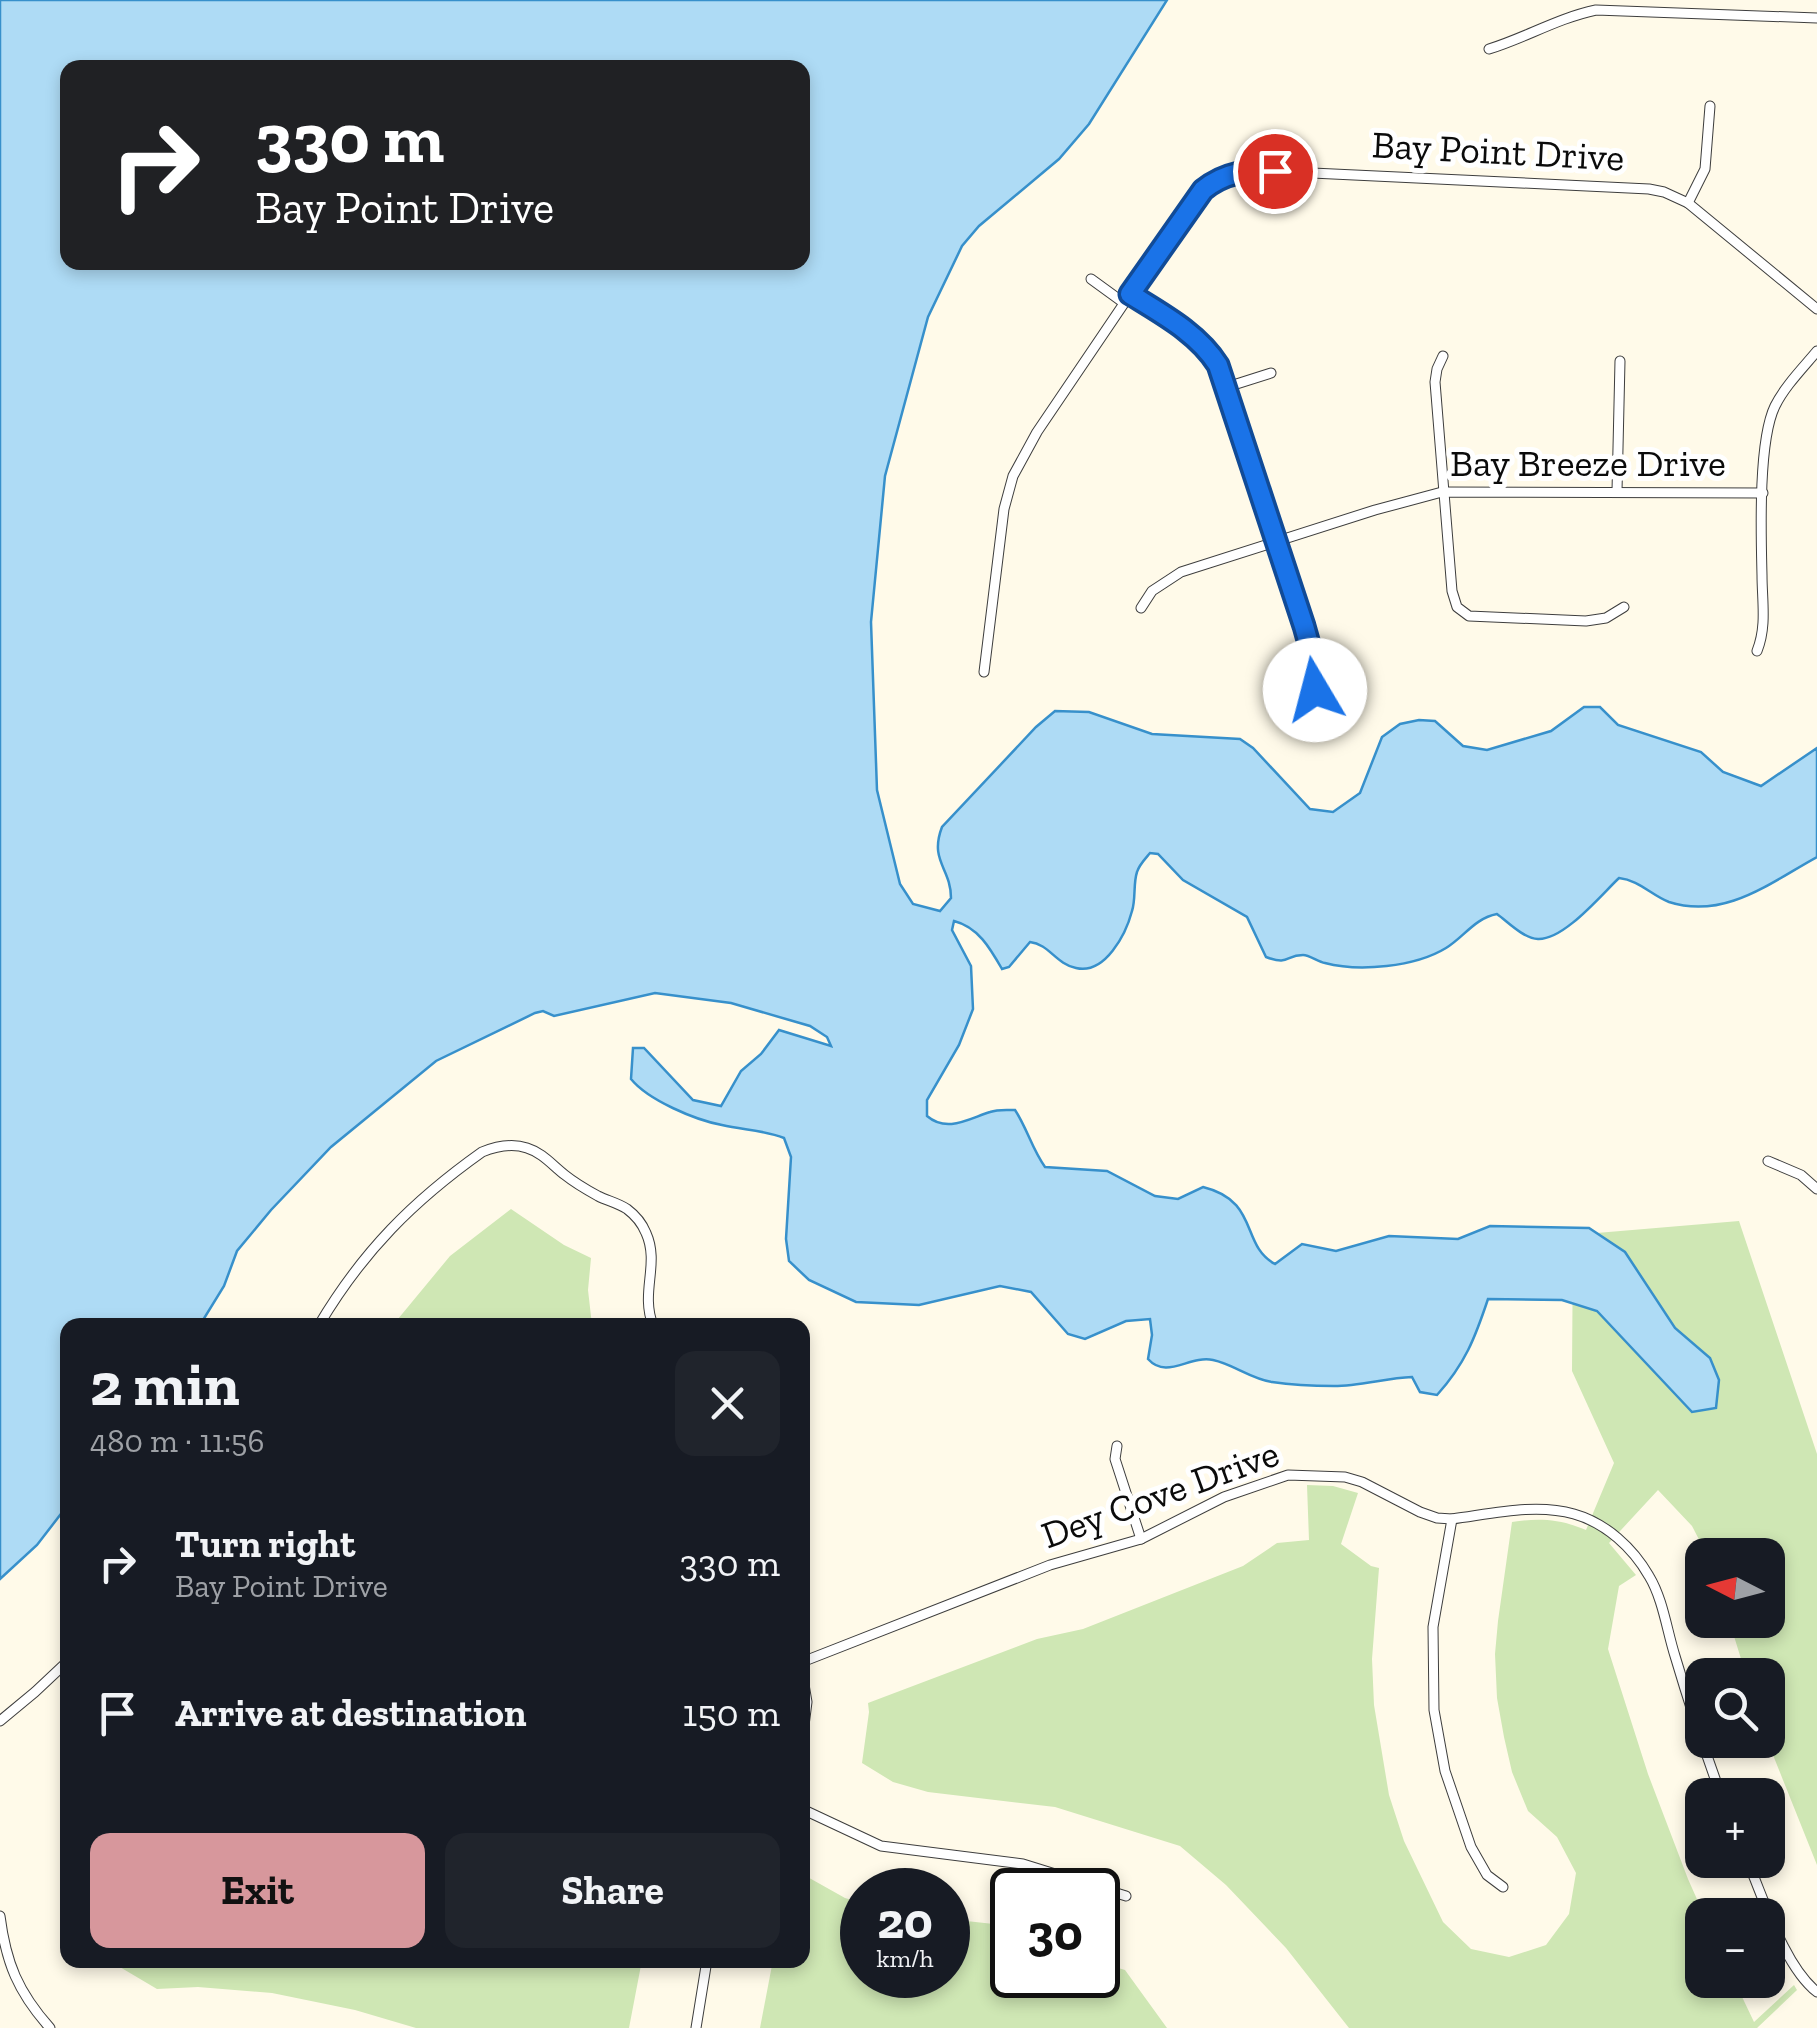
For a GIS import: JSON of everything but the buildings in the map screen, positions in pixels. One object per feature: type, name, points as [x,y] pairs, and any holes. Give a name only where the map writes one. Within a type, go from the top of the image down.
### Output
[{"type":"street","points":[[1716,0],[1716,13]]},
{"type":"street","points":[[1489,49],[1596,10],[1817,18]]},
{"type":"street","points":[[1688,202],[1705,168],[1710,106]]},
{"type":"street","name":"Bay Point Drive","points":[[984,672],[1000,529],[1013,476],[1036,432],[1127,298],[1203,190],[1214,181],[1251,170],[1650,189],[1688,202],[1817,309]]},
{"type":"street","points":[[1091,279],[1186,330],[1206,347],[1218,365],[1318,676],[1315,690]]},
{"type":"street","points":[[1756,651],[1764,625],[1761,538],[1766,435],[1783,392],[1817,351]]},
{"type":"street","points":[[1442,356],[1435,382],[1454,601],[1468,616],[1487,618],[1586,621],[1606,618],[1624,607]]},
{"type":"street","points":[[1617,491],[1620,361]]},
{"type":"street","points":[[1227,388],[1271,373]]},
{"type":"street","name":"Bay Breeze Drive","points":[[1141,608],[1152,591],[1181,572],[1442,492],[1763,493]]},
{"type":"street","points":[[324,1318],[354,1271],[396,1222],[482,1152],[514,1145],[544,1156],[567,1177],[626,1208],[642,1224],[652,1256],[647,1301],[651,1318]]},
{"type":"street","points":[[1768,1162],[1801,1175],[1817,1190]]},
{"type":"street","points":[[1117,1446],[1115,1459],[1141,1539]]},
{"type":"street","name":"Dey Cove Drive","points":[[810,1659],[1050,1565],[1141,1539],[1224,1497],[1288,1475],[1345,1477],[1437,1518],[1548,1509],[1576,1514],[1604,1527],[1635,1554],[1652,1581],[1716,1778]]},
{"type":"street","points":[[1452,1519],[1433,1627],[1434,1710],[1445,1770],[1471,1847],[1486,1874],[1504,1887]]},
{"type":"street","points":[[0,1720],[60,1669]]},
{"type":"street","points":[[810,1812],[881,1846],[1023,1864],[1126,1896]]},
{"type":"street","points":[[1755,1878],[1791,1962],[1802,1980],[1817,1992]]},
{"type":"street","points":[[0,1916],[4,1948],[15,1980],[50,2028]]},
{"type":"street","points":[[696,2028],[706,1968]]},
{"type":"green space","points":[[511,1209],[564,1245],[591,1258],[588,1290],[591,1318],[399,1318],[450,1256]]},
{"type":"green space","points":[[1739,1221],[1817,1454],[1817,1865],[1774,1758],[1785,1758],[1785,1658],[1741,1658],[1735,1638],[1785,1638],[1785,1538],[1698,1538],[1658,1490],[1609,1543],[1636,1575],[1619,1586],[1608,1649],[1648,1774],[1685,1878],[1696,1898],[1685,1898],[1685,1998],[1743,1998],[1754,2022],[1780,1998],[1785,1998],[1794,1985],[1797,1990],[1757,2028],[1349,2028],[1286,1948],[1226,1885],[1180,1846],[1055,1807],[928,1792],[893,1782],[862,1763],[868,1703],[1037,1639],[1083,1629],[1243,1566],[1277,1543],[1309,1540],[1307,1485],[1333,1486],[1358,1493],[1341,1544],[1379,1568],[1372,1659],[1374,1705],[1389,1795],[1404,1841],[1443,1922],[1471,1949],[1509,1957],[1546,1945],[1569,1914],[1576,1873],[1557,1837],[1528,1811],[1512,1772],[1497,1698],[1495,1654],[1512,1522],[1549,1520],[1586,1530],[1614,1463],[1572,1371],[1573,1235]]},
{"type":"green space","points":[[810,1878],[840,1895],[840,1998],[970,1998],[970,1921],[990,1924],[990,1998],[1120,1998],[1120,1969],[1125,1970],[1167,2028],[760,2028],[771,1968],[810,1968]]},
{"type":"green space","points":[[122,1968],[640,1968],[629,2028],[416,2028],[355,2010],[272,1993],[198,1987],[157,1989]]},
{"type":"water","points":[[0,0],[1167,0],[1089,124],[1059,159],[979,226],[962,246],[928,317],[885,476],[871,622],[877,790],[900,884],[913,904],[940,911],[951,898],[939,856],[942,827],[1055,711],[1089,712],[1152,734],[1240,739],[1310,809],[1333,812],[1360,793],[1382,737],[1400,724],[1419,720],[1435,721],[1463,746],[1487,750],[1551,731],[1584,707],[1600,707],[1618,725],[1701,752],[1723,772],[1761,786],[1817,748],[1817,857],[1747,896],[1709,906],[1669,902],[1619,878],[1582,915],[1548,937],[1527,936],[1497,914],[1482,919],[1452,944],[1419,960],[1387,966],[1339,966],[1306,955],[1284,960],[1266,957],[1247,917],[1183,880],[1158,854],[1150,853],[1137,872],[1125,931],[1105,959],[1086,969],[1069,966],[1030,942],[1009,967],[1002,969],[977,933],[954,921],[952,930],[971,966],[973,1009],[959,1045],[927,1100],[927,1116],[950,1124],[993,1111],[1015,1110],[1045,1167],[1107,1171],[1155,1196],[1178,1199],[1203,1187],[1221,1194],[1242,1213],[1257,1246],[1275,1264],[1302,1244],[1336,1251],[1389,1236],[1458,1239],[1490,1226],[1589,1228],[1625,1252],[1675,1328],[1710,1358],[1719,1380],[1716,1408],[1692,1412],[1597,1311],[1562,1300],[1488,1299],[1468,1350],[1437,1395],[1420,1392],[1412,1377],[1311,1386],[1264,1380],[1213,1360],[1163,1367],[1148,1359],[1150,1319],[1126,1321],[1085,1339],[1068,1334],[1031,1292],[1000,1286],[919,1305],[856,1302],[809,1280],[789,1261],[786,1239],[791,1157],[784,1138],[686,1114],[631,1079],[633,1048],[644,1048],[693,1100],[721,1106],[741,1071],[761,1054],[779,1030],[831,1046],[827,1037],[810,1026],[731,1003],[655,993],[554,1016],[543,1011],[535,1013],[436,1061],[331,1147],[271,1210],[237,1251],[224,1286],[204,1318],[60,1318],[60,1515],[37,1545],[0,1579]]},
{"type":"route","points":[[1275,171],[1237,172],[1203,190],[1130,294],[1186,330],[1206,347],[1218,365],[1304,626],[1318,676],[1315,690]]}]
